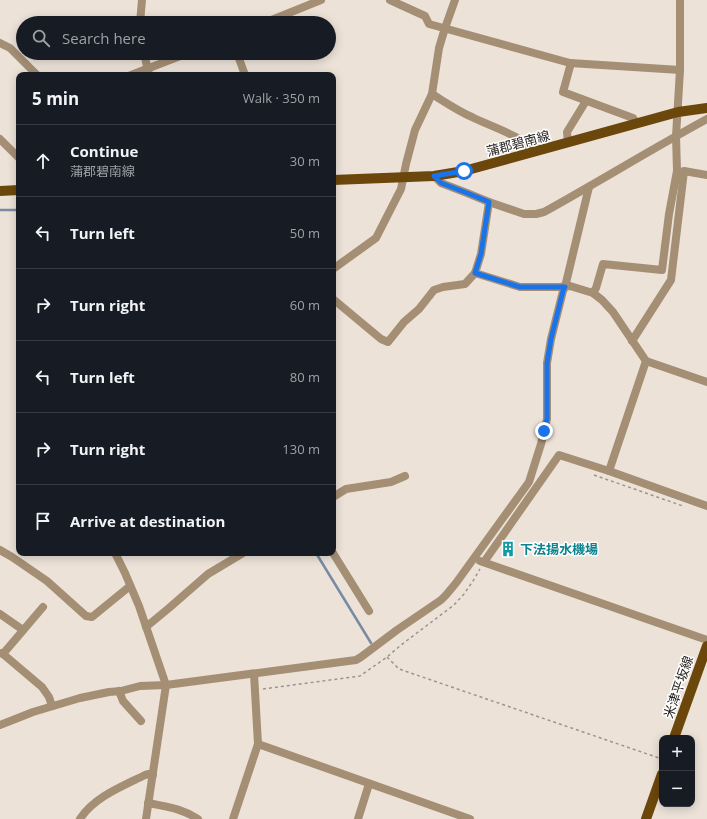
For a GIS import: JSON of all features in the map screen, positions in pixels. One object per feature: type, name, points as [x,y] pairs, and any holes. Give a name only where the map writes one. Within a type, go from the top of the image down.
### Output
[{"type":"main road","name":"蒲郡碧南線","points":[[336,180],[434,176],[464,171],[678,112],[707,108]]},
{"type":"main road","points":[[0,191],[16,190]]},
{"type":"main road","name":"米津平坂線","points":[[675,735],[707,646]]},
{"type":"main road","points":[[646,819],[659,782]]},
{"type":"street","points":[[141,16],[142,0]]},
{"type":"street","points":[[282,16],[322,0]]},
{"type":"street","points":[[390,0],[425,16],[429,24],[571,64],[680,70]]},
{"type":"street","points":[[336,267],[376,238],[401,189],[414,130],[432,94],[439,48],[455,0]]},
{"type":"street","points":[[593,293],[596,288],[603,264],[662,270],[669,214],[677,171],[679,134],[680,0]]},
{"type":"street","points":[[0,43],[10,48],[16,54]]},
{"type":"street","points":[[22,60],[34,72]]},
{"type":"street","points":[[145,60],[148,72],[173,60]]},
{"type":"street","points":[[240,60],[244,72]]},
{"type":"street","points":[[571,64],[563,92],[633,118],[635,124]]},
{"type":"street","points":[[432,94],[457,110],[508,133],[527,144],[533,152]]},
{"type":"street","points":[[568,143],[567,132],[586,101]]},
{"type":"street","points":[[434,176],[441,183],[489,202],[524,214],[536,214],[544,212],[589,187],[707,119]]},
{"type":"street","points":[[0,139],[16,155]]},
{"type":"street","points":[[632,340],[671,280],[684,171],[707,175]]},
{"type":"street","points":[[0,725],[33,712],[80,698],[140,686],[166,685],[356,660],[361,658],[397,630],[441,600],[456,583],[529,482],[547,419],[547,363],[551,339],[589,187]]},
{"type":"street","points":[[336,302],[381,339],[388,342],[404,322],[419,308],[434,290],[442,287],[465,284],[475,273],[481,254],[489,202]]},
{"type":"street","points":[[475,273],[520,287],[570,286],[593,293],[613,312],[646,361],[707,382]]},
{"type":"street","points":[[609,471],[646,361]]},
{"type":"street","points":[[484,562],[559,455],[707,506]]},
{"type":"street","points":[[336,495],[346,489],[392,482],[405,476]]},
{"type":"street","points":[[0,550],[12,556],[47,581],[86,616],[92,617],[130,586]]},
{"type":"street","points":[[116,556],[125,573],[146,627],[166,685],[146,819]]},
{"type":"street","points":[[146,627],[208,574],[238,556]]},
{"type":"street","points":[[335,556],[369,611]]},
{"type":"street","points":[[473,558],[707,640]]},
{"type":"street","points":[[43,607],[2,654],[42,687],[49,697],[52,706]]},
{"type":"street","points":[[0,614],[23,630]]},
{"type":"street","points":[[233,819],[258,744],[254,674]]},
{"type":"street","points":[[119,691],[123,701],[141,721]]},
{"type":"street","points":[[258,744],[470,819]]},
{"type":"street","points":[[80,819],[82,815],[102,797],[145,775],[153,774]]},
{"type":"street","points":[[358,819],[369,784]]},
{"type":"street","points":[[148,803],[182,810],[198,819]]},
{"type":"path","points":[[590,474],[685,507]]},
{"type":"path","points":[[387,657],[399,668],[659,758]]},
{"type":"waterway","points":[[0,210],[16,210]]},
{"type":"waterway","points":[[318,556],[371,643]]},
{"type":"place","name":"下法揚水機場","points":[[508,549]]},
{"type":"route","points":[[464,171],[434,176],[441,183],[489,202],[481,254],[475,273],[520,287],[565,287],[551,339],[547,363],[547,419],[544,431]]}]
